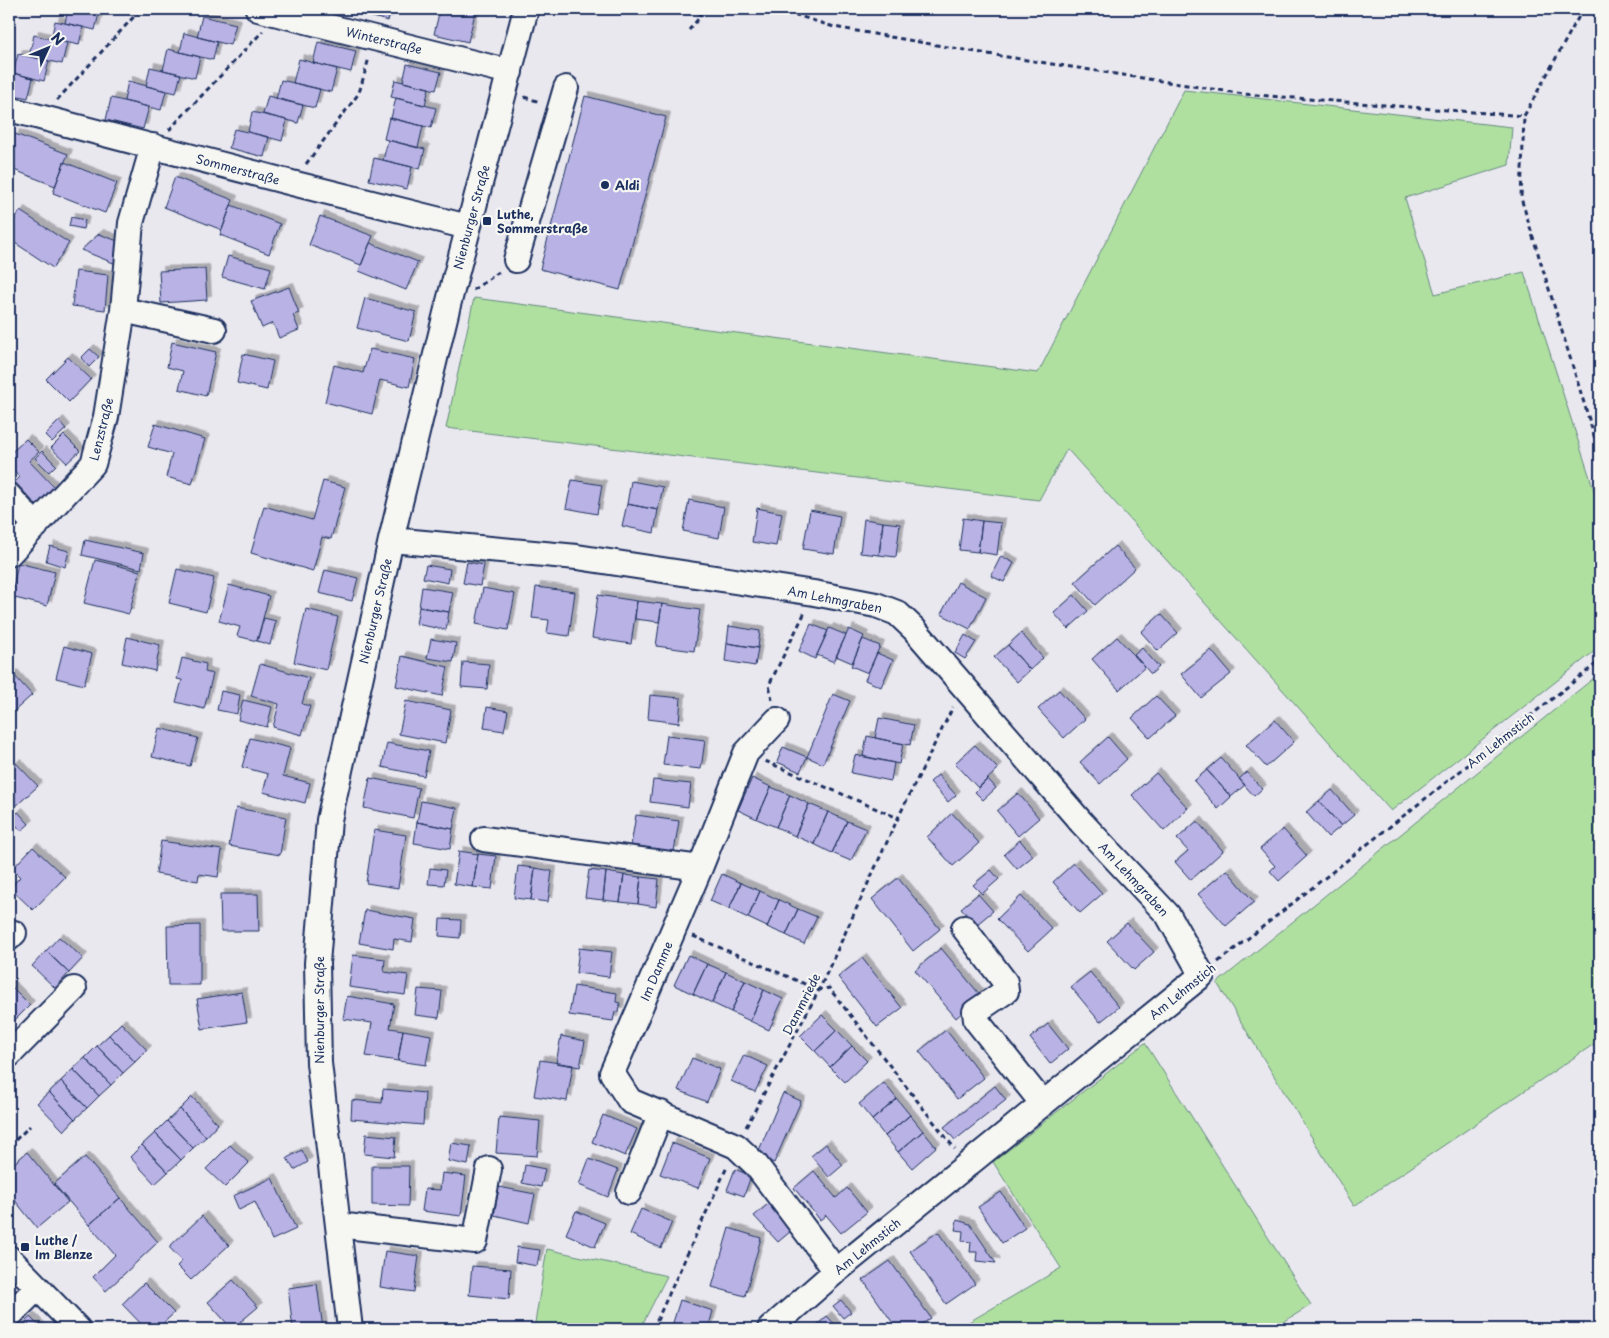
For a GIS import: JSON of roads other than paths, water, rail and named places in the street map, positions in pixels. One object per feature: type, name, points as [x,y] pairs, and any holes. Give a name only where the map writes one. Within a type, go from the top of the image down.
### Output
[{"type":"street","name":"Nienburger Straße","points":[[350,1329],[319,1064],[318,962],[329,820],[391,540],[447,309],[526,9]]},
{"type":"street","name":"Winterstraße","points":[[269,12],[375,38],[507,82]]},
{"type":"street","points":[[516,260],[564,98]]},
{"type":"street","name":"Sommerstraße","points":[[9,108],[292,183],[468,227]]},
{"type":"street","name":"Lenzstraße","points":[[9,554],[93,464],[106,417],[123,310],[131,223],[154,146]]},
{"type":"street","points":[[123,310],[214,330]]},
{"type":"street","points":[[9,496],[36,526]]},
{"type":"street","name":"Am Lehmgraben","points":[[391,540],[577,557],[814,593],[876,604],[897,613],[914,629],[1081,822],[1168,916],[1202,975]]},
{"type":"street","name":"Im Damme","points":[[777,720],[746,753],[700,868],[612,1073],[630,1101],[736,1146],[756,1165],[836,1271]]},
{"type":"street","points":[[484,839],[700,868]]},
{"type":"street","points":[[964,928],[1005,982],[1006,991],[975,1012],[976,1020],[1043,1104]]},
{"type":"street","name":"Am Lehmstich","points":[[770,1329],[836,1271],[1202,975]]},
{"type":"street","points":[[9,1055],[74,989]]},
{"type":"street","points":[[628,1192],[661,1114]]},
{"type":"street","points":[[338,1225],[476,1241],[489,1169]]},
{"type":"street","points":[[9,1258],[36,1288],[78,1329]]},
{"type":"street","points":[[9,1316],[36,1288]]},
{"type":"place","name":"Aldi","points":[[605,185]]},
{"type":"place","name":"Luthe, Sommerstraße","points":[[487,221]]},
{"type":"place","name":"Luthe / Im Blenze","points":[[25,1247]]}]
